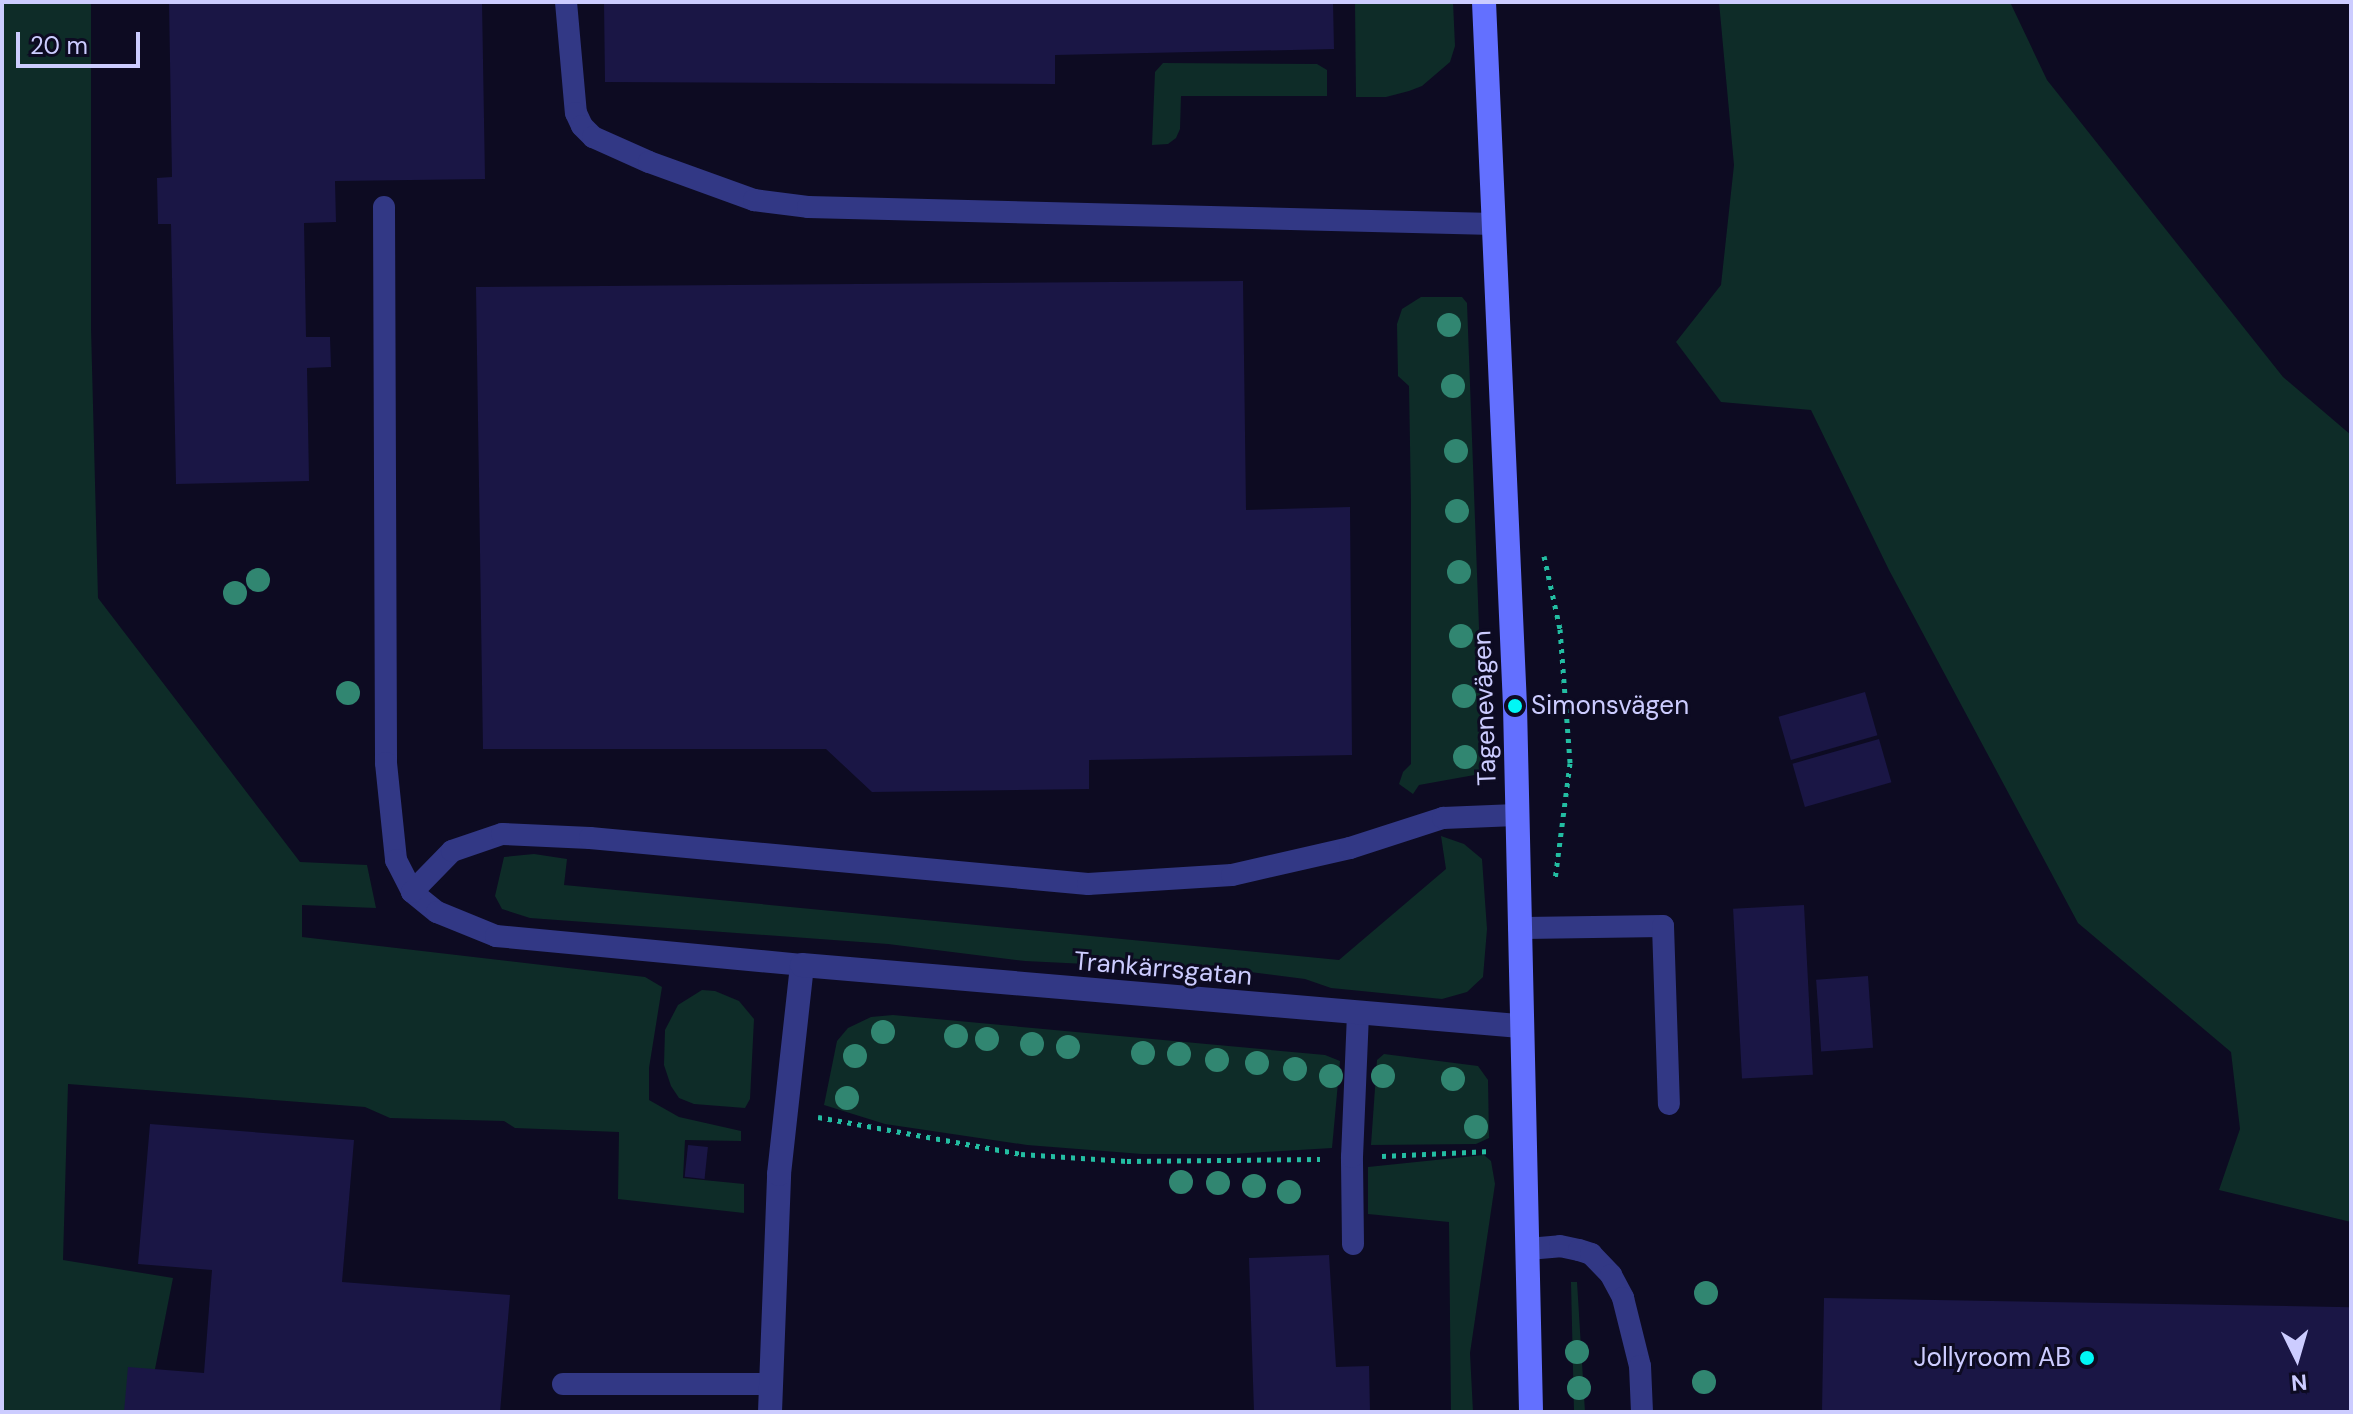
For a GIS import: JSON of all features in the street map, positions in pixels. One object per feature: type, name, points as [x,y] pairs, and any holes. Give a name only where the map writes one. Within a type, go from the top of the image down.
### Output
[{"type":"street","name":"Tagenevägen","points":[[1484,2],[1515,706],[1531,1412]]},
{"type":"street","name":"Trankärrsgatan","points":[[802,965],[1520,1026]]},
{"type":"street","points":[[770,1412],[779,1174],[802,965]]},
{"type":"lane","points":[[566,2],[576,113],[582,126],[593,137],[649,162],[754,200],[808,207],[1494,224]]},
{"type":"lane","points":[[384,207],[386,763],[396,860],[412,892],[452,851],[502,834],[590,838],[1088,884],[1232,875],[1350,848],[1443,818],[1516,815]]},
{"type":"lane","name":"Trankärrsgatan","points":[[412,892],[437,912],[496,936],[802,965]]},
{"type":"lane","points":[[1519,928],[1663,926],[1669,1104]]},
{"type":"lane","points":[[1353,1244],[1352,1157],[1358,1014]]},
{"type":"lane","points":[[1528,1249],[1560,1246],[1579,1250],[1591,1254],[1611,1275],[1623,1298],[1640,1366],[1642,1412]]},
{"type":"lane","points":[[563,1384],[770,1384]]},
{"type":"path","points":[[1547,630],[1560,629]]},
{"type":"path","points":[[786,1110],[1021,1154],[1127,1161],[1524,1150]]},
{"type":"green space","points":[[2,2],[91,2],[91,328],[98,598],[300,862],[367,865],[376,908],[302,905],[302,937],[645,977],[662,987],[649,1068],[649,1100],[679,1117],[741,1131],[741,1141],[685,1140],[683,1178],[744,1184],[744,1213],[618,1199],[619,1132],[515,1128],[504,1121],[390,1118],[365,1107],[68,1084],[63,1260],[173,1278],[155,1369],[124,1412],[2,1412]]},
{"type":"green space","points":[[1355,2],[1453,2],[1455,46],[1450,62],[1422,86],[1409,91],[1386,97],[1356,97]]},
{"type":"green space","points":[[1719,2],[2010,2],[2047,80],[2283,377],[2351,435],[2351,1222],[2219,1190],[2240,1129],[2231,1052],[2078,923],[1889,570],[1811,410],[1721,402],[1676,342],[1721,285],[1734,165]]},
{"type":"green space","points":[[1163,63],[1317,64],[1327,70],[1327,96],[1181,96],[1180,129],[1176,138],[1168,144],[1152,145],[1155,72]]},
{"type":"green space","points":[[1421,297],[1462,297],[1467,303],[1484,763],[1480,774],[1419,785],[1413,794],[1399,784],[1403,772],[1411,764],[1411,502],[1409,386],[1398,376],[1397,324],[1402,309]]},
{"type":"green space","points":[[1441,836],[1464,844],[1482,859],[1487,929],[1483,977],[1467,992],[1442,999],[1331,988],[1305,979],[1250,972],[1025,961],[888,944],[530,918],[502,909],[495,896],[504,857],[534,854],[567,859],[564,885],[1339,960],[1446,869]]},
{"type":"green space","points":[[702,990],[715,991],[739,1001],[754,1019],[750,1099],[745,1108],[694,1104],[679,1098],[671,1086],[664,1065],[665,1030],[678,1005]]},
{"type":"green space","points":[[893,1015],[1325,1055],[1340,1061],[1332,1148],[1232,1154],[1142,1154],[1027,1145],[885,1124],[824,1105],[837,1041],[848,1028],[871,1017]]},
{"type":"green space","points":[[1384,1054],[1478,1066],[1488,1080],[1489,1138],[1476,1144],[1371,1145],[1377,1060]]},
{"type":"green space","points":[[1484,1155],[1491,1161],[1495,1184],[1470,1353],[1473,1412],[1451,1412],[1449,1222],[1368,1214],[1368,1167]]},
{"type":"green space","points":[[1571,1282],[1577,1282],[1585,1412],[1574,1412]]},
{"type":"building","points":[[169,2],[482,2],[485,179],[335,181],[336,222],[304,223],[306,337],[330,337],[331,367],[307,368],[309,481],[176,484],[171,224],[158,224],[157,178],[172,177]]},
{"type":"building","points":[[604,2],[1333,2],[1334,49],[1055,55],[1055,84],[605,82]]},
{"type":"building","points":[[1243,281],[1246,510],[1350,507],[1352,755],[1089,760],[1089,789],[872,792],[826,749],[483,749],[476,287]]},
{"type":"building","points":[[1865,692],[1877,735],[1791,760],[1778,717]]},
{"type":"building","points":[[1879,739],[1891,782],[1805,807],[1792,764]]},
{"type":"building","points":[[1804,905],[1813,1075],[1742,1078],[1733,909]]},
{"type":"building","points":[[1868,976],[1873,1048],[1821,1051],[1816,980]]},
{"type":"building","points":[[150,1124],[354,1140],[342,1282],[510,1295],[500,1412],[124,1412],[128,1367],[204,1373],[212,1270],[138,1264]]},
{"type":"building","points":[[688,1145],[708,1147],[705,1179],[685,1177]]},
{"type":"building","points":[[1329,1255],[1336,1367],[1369,1366],[1370,1412],[1254,1412],[1249,1258]]},
{"type":"building","name":"Jollyroom AB","points":[[1824,1298],[2351,1307],[2349,1412],[1822,1412]]},
{"type":"place","name":"Simonsvägen","points":[[1515,706]]},
{"type":"place","name":"Jollyroom AB","points":[[2087,1358]]}]
